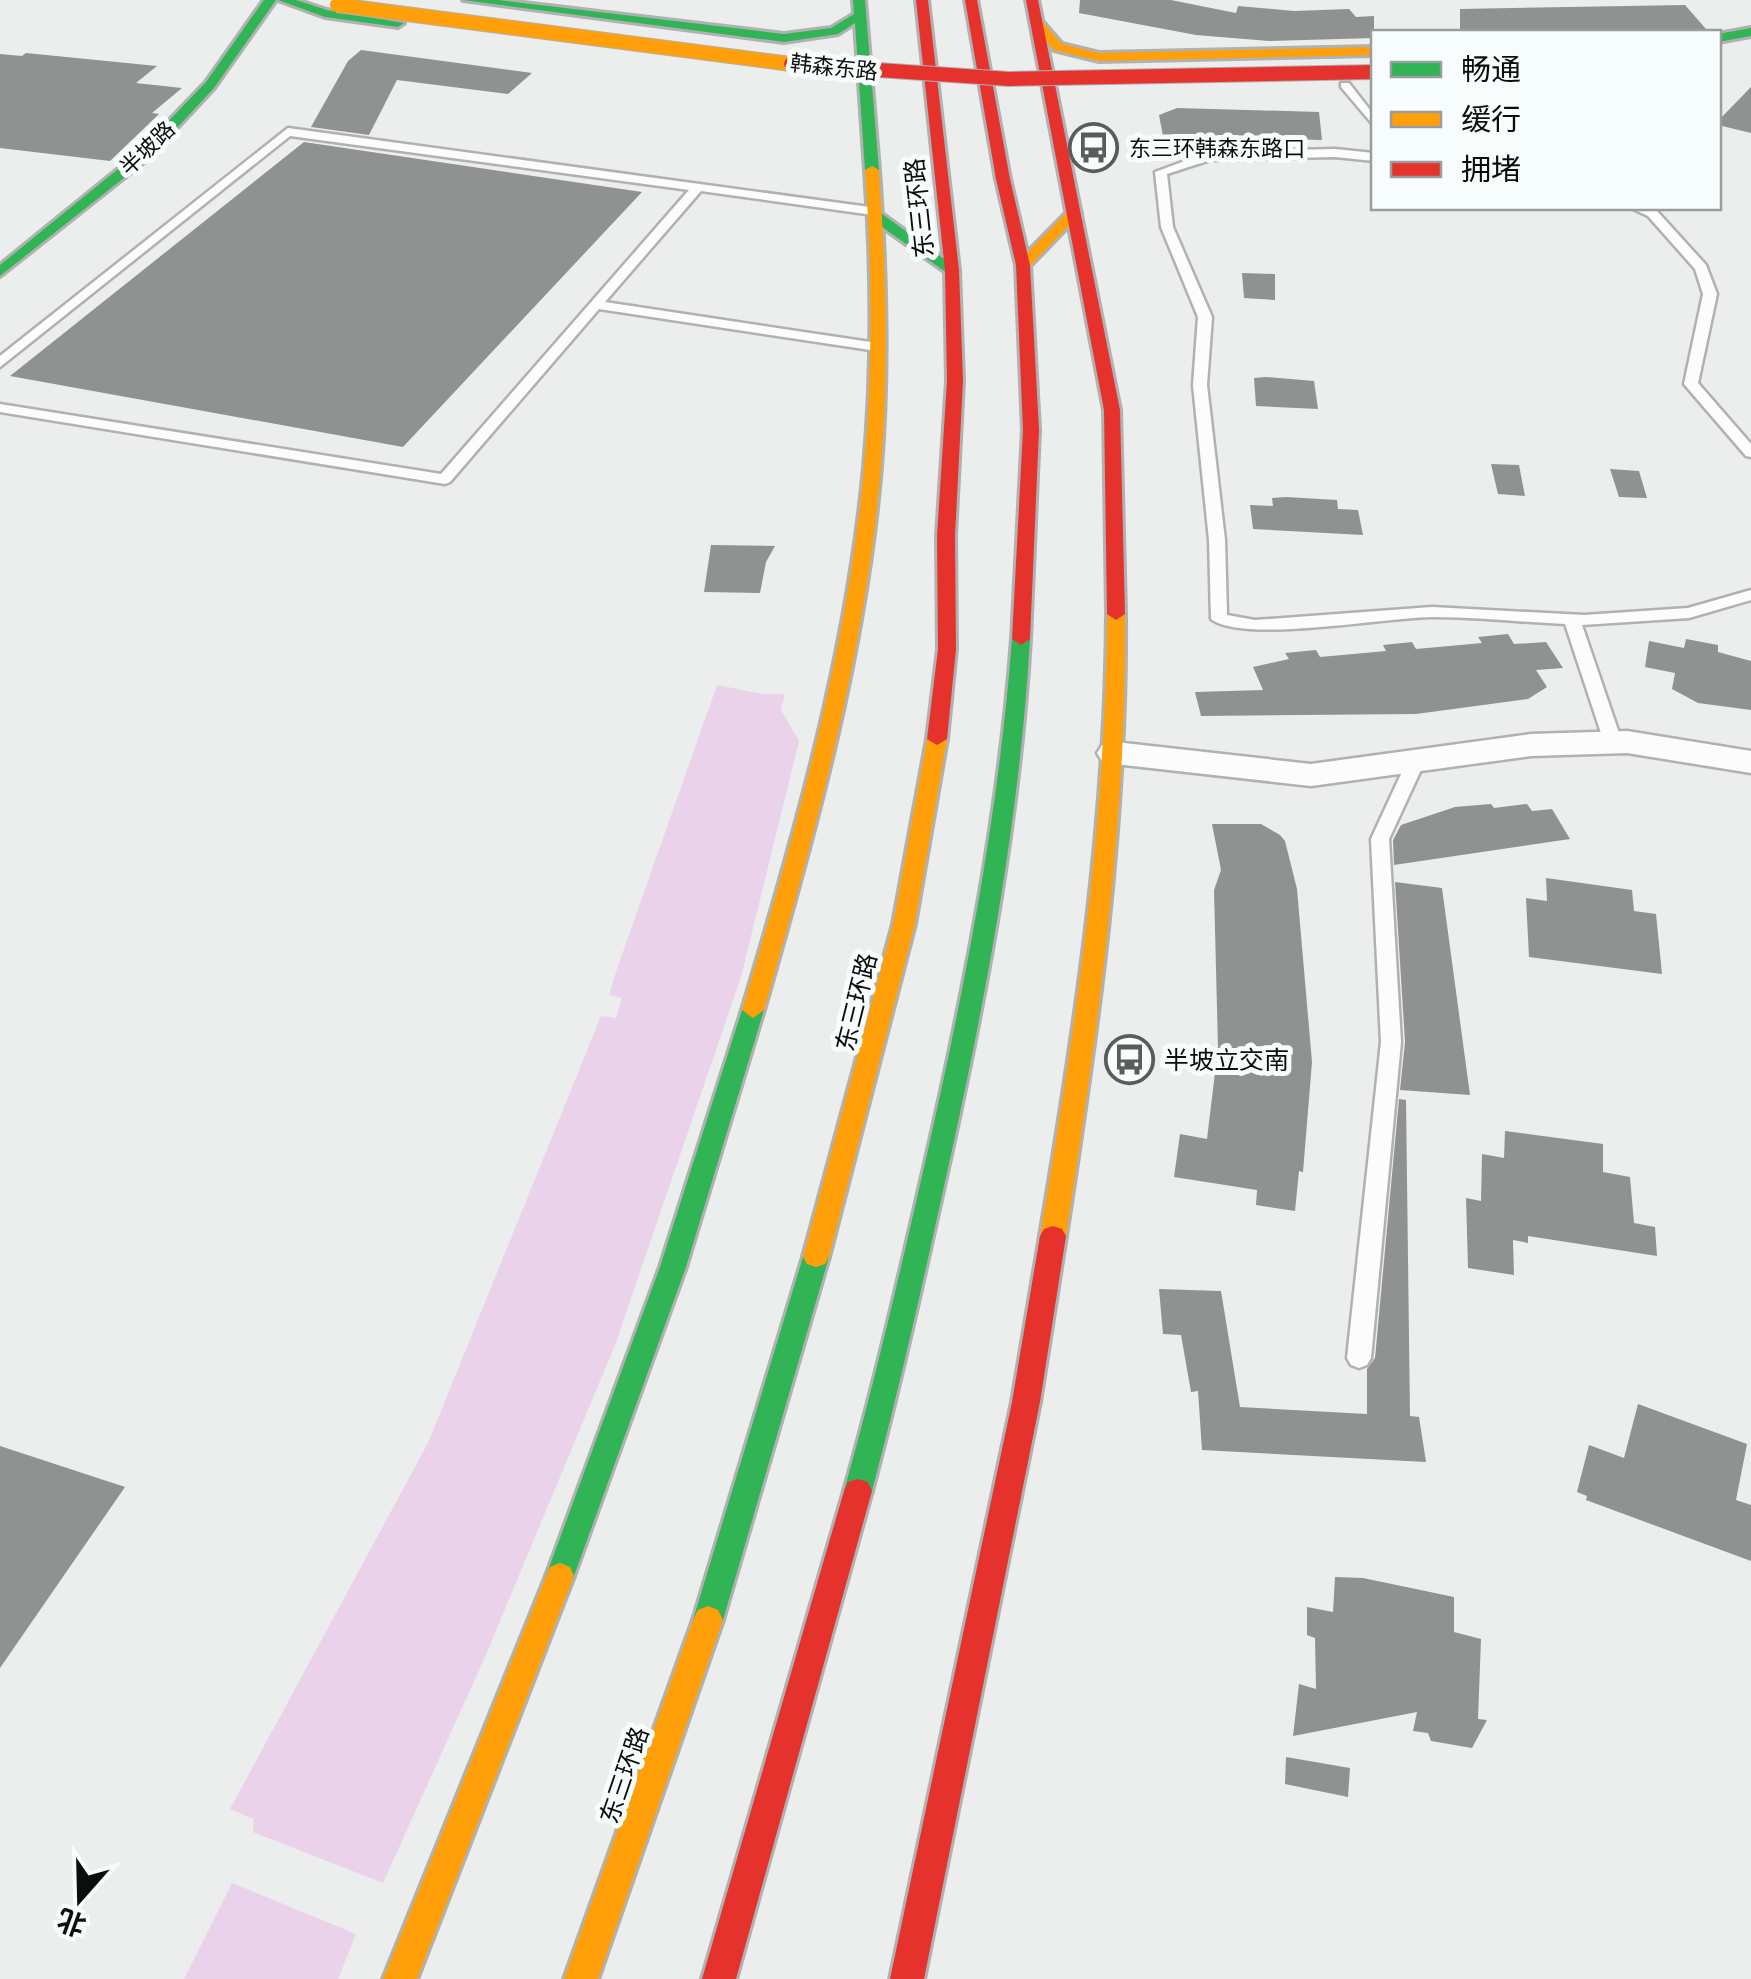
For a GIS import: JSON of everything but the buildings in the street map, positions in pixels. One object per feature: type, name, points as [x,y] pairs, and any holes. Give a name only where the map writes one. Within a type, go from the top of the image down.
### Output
[{"type":"main road","name":"半坡路","points":[[0,272],[144,155],[210,85],[270,0]]},
{"type":"main road","points":[[284,0],[325,13],[802,75],[843,86],[867,103]]},
{"type":"main road","name":"韩森东路","points":[[298,0],[891,73],[1057,79],[1371,72]]},
{"type":"main road","name":"韩森东路","points":[[402,0],[808,52],[934,63],[1093,68],[1371,61]]},
{"type":"main road","points":[[468,0],[784,38],[849,26],[860,7]]},
{"type":"main road","name":"东三环路","points":[[581,1979],[722,1579],[856,1114],[904,924],[932,784],[947,650],[946,536],[955,382],[952,270],[922,0]]},
{"type":"main road","points":[[719,1979],[887,1390],[978,970],[1007,807],[1020,658],[1031,430],[1022,265],[1002,180],[971,0]]},
{"type":"main road","points":[[400,1979],[548,1611],[640,1365],[735,1080],[774,942],[856,605],[873,467],[880,324],[860,7]]},
{"type":"main road","points":[[1035,11],[1058,47],[1098,57],[1371,51]]},
{"type":"main road","points":[[907,1979],[1026,1402],[1096,968],[1115,753],[1112,410],[1035,11]]},
{"type":"main road","points":[[1721,41],[1751,32]]},
{"type":"main road","points":[[1721,42],[1751,42]]},
{"type":"main road","points":[[1060,137],[1076,98],[1098,90],[1371,84]]},
{"type":"main road","points":[[873,212],[952,270]]},
{"type":"main road","points":[[1022,265],[1074,213]]},
{"type":"street","points":[[1115,753],[1311,776],[1531,746],[1613,742],[1751,762]]},
{"type":"lane","points":[[1344,85],[1371,119]]},
{"type":"lane","points":[[0,363],[288,132],[873,212]]},
{"type":"lane","points":[[1371,156],[1209,156],[1161,172],[1167,227],[1205,317],[1200,385],[1217,540],[1220,619],[1254,625],[1432,612],[1572,620],[1690,613],[1751,594]]},
{"type":"lane","points":[[0,408],[445,480],[698,187]]},
{"type":"lane","points":[[1643,210],[1652,213],[1701,268],[1710,294],[1690,384],[1751,453]]},
{"type":"lane","points":[[596,306],[877,347]]},
{"type":"lane","points":[[1572,620],[1613,742]]},
{"type":"lane","points":[[1359,1358],[1391,1042],[1380,839],[1417,759]]},
{"type":"shaded area","points":[[717,685],[785,694],[781,710],[799,741],[741,977],[615,1345],[485,1657],[383,1883],[253,1832],[254,1819],[230,1809],[428,1443],[601,1016],[616,1018],[622,998],[609,995]]},
{"type":"shaded area","points":[[232,1883],[356,1934],[338,1979],[184,1979]]},
{"type":"traffic: fast","points":[[0,272],[144,155],[210,85],[270,0]]},
{"type":"traffic: fast","points":[[284,0],[325,13],[398,23]]},
{"type":"traffic: fast","points":[[469,0],[784,38],[834,31],[860,15]]},
{"type":"traffic: fast","points":[[859,0],[872,170]]},
{"type":"traffic: fast","points":[[1721,37],[1751,32]]},
{"type":"traffic: fast","points":[[873,214],[952,270]]},
{"type":"traffic: fast","points":[[858,1491],[912,1278],[980,960],[1002,832],[1021,639]]},
{"type":"traffic: fast","points":[[560,1576],[673,1267],[753,1010]]},
{"type":"traffic: fast","points":[[708,1620],[816,1257]]},
{"type":"traffic: slow","points":[[337,5],[791,64]]},
{"type":"traffic: slow","points":[[1037,23],[1058,47],[1099,57],[1371,51]]},
{"type":"traffic: slow","points":[[753,1010],[821,763],[848,637],[868,512],[878,384],[872,170]]},
{"type":"traffic: slow","points":[[1023,265],[1074,213]]},
{"type":"traffic: slow","points":[[1053,1236],[1089,1004],[1107,849],[1116,693],[1116,614]]},
{"type":"traffic: slow","points":[[816,1257],[904,924],[937,739]]},
{"type":"traffic: slow","points":[[400,1979],[560,1576]]},
{"type":"traffic: slow","points":[[581,1979],[708,1620]]},
{"type":"traffic: jam","points":[[922,0],[952,270],[955,381],[946,536],[947,649],[937,739]]},
{"type":"traffic: jam","points":[[971,0],[1003,179],[1023,265],[1031,430],[1021,639]]},
{"type":"traffic: jam","points":[[1032,0],[1112,410],[1116,614]]},
{"type":"traffic: jam","points":[[791,64],[1009,79],[1371,72]]},
{"type":"traffic: jam","points":[[907,1979],[1026,1402],[1053,1236]]},
{"type":"traffic: jam","points":[[719,1979],[858,1491]]},
{"type":"place","name":"东三环韩森东路口","points":[[1094,148]]},
{"type":"place","name":"半坡立交南","points":[[1129,1060]]}]
